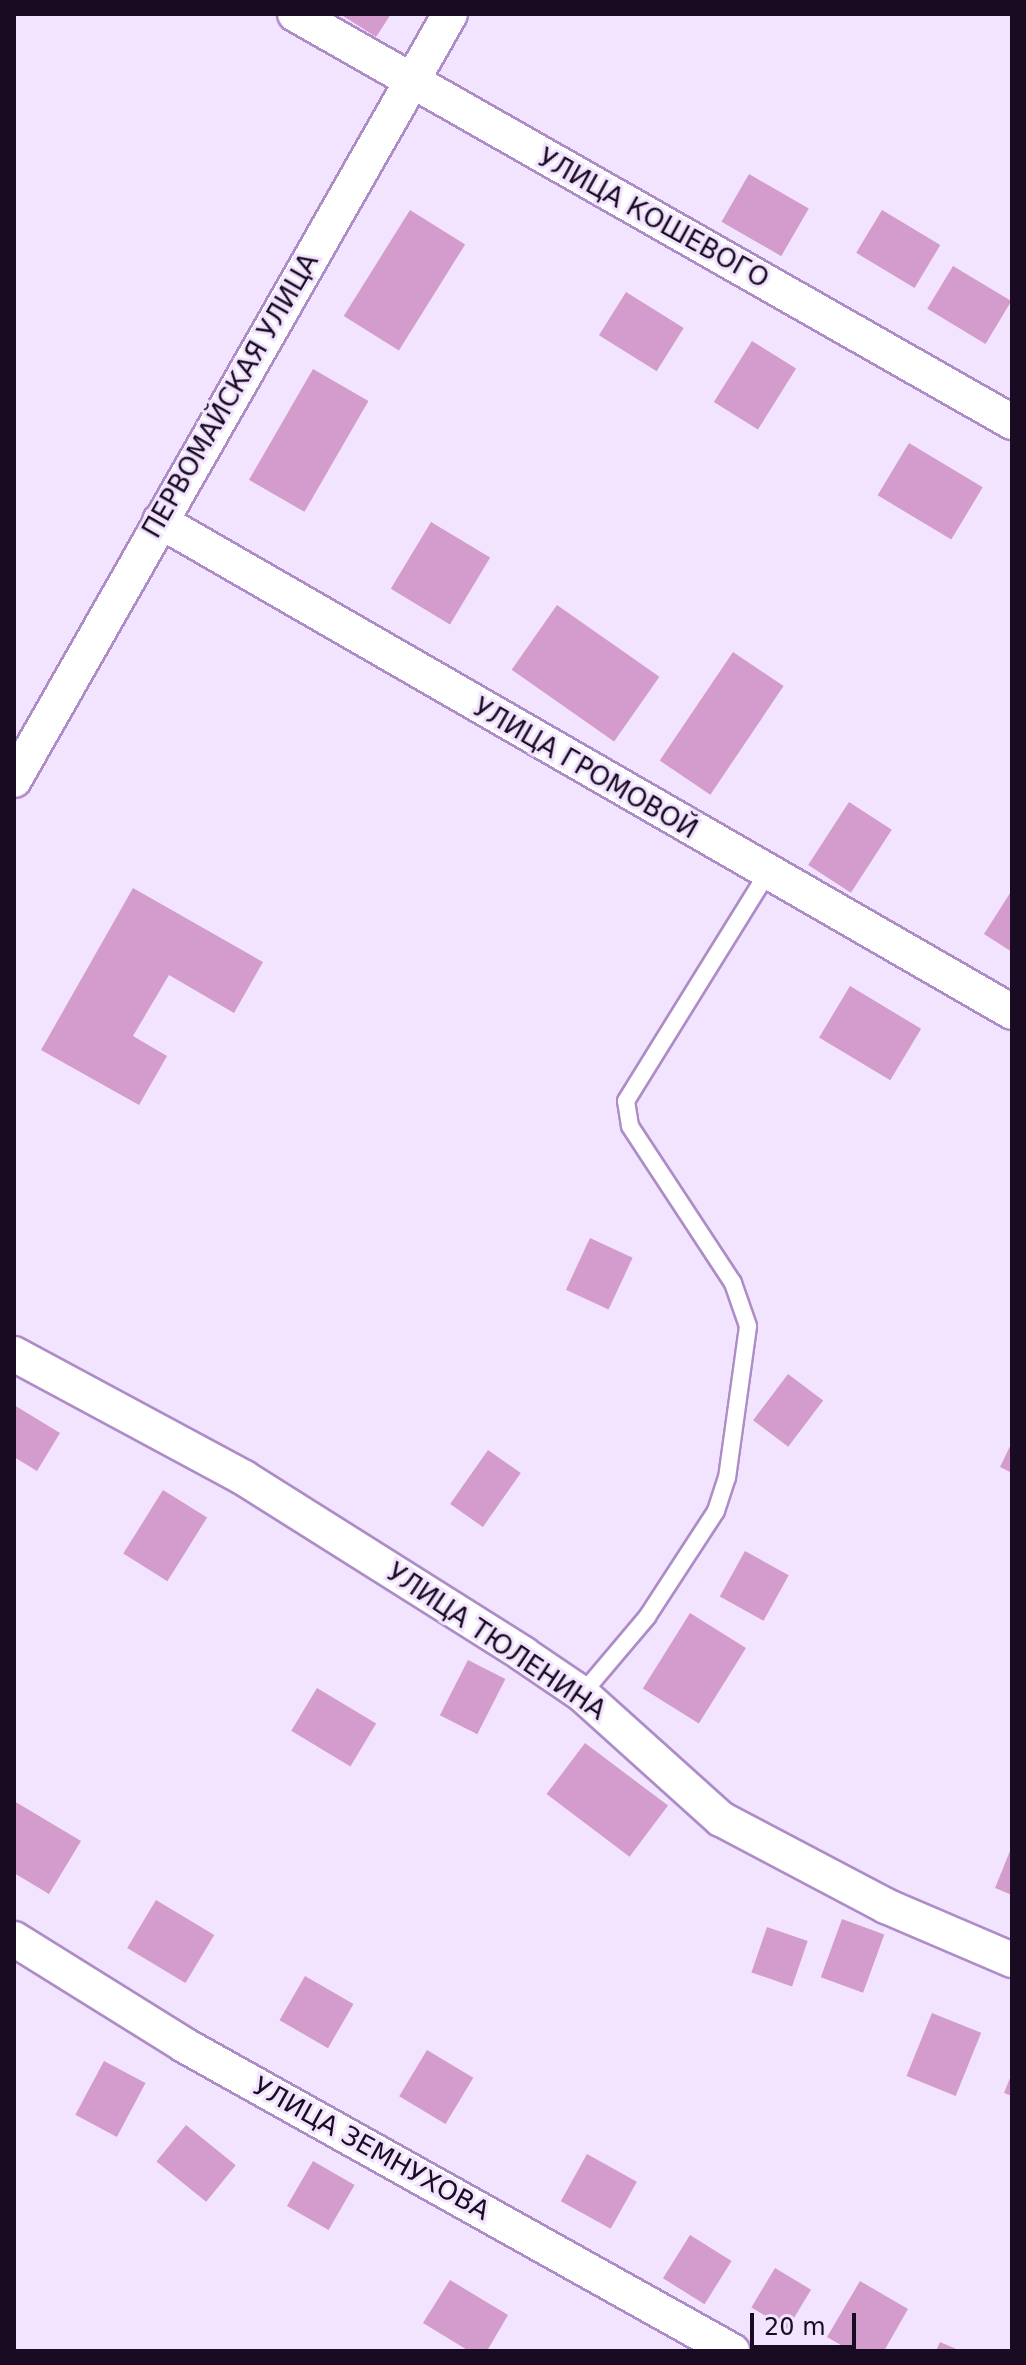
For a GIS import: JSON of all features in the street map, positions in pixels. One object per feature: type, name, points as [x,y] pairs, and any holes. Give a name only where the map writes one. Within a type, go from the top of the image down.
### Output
[{"type":"street","name":"УЛИЦА КОШЕВОГО","points":[[295,14],[411,84],[1012,422]]},
{"type":"street","name":"ПЕРВОМАЙСКАЯ УЛИЦА","points":[[14,780],[450,14]]},
{"type":"street","name":"УЛИЦА ГРОМОВОЙ","points":[[160,521],[766,875],[1012,1012]]},
{"type":"street","name":"УЛИЦА ТЮЛЕНИНА","points":[[14,1354],[244,1478],[582,1694],[721,1819],[886,1906],[1012,1960]]},
{"type":"street","name":"УЛИЦА ЗЕМНУХОВА","points":[[14,1939],[184,2045],[732,2351]]},
{"type":"lane","points":[[582,1694],[647,1617],[716,1511],[727,1478],[748,1326],[733,1283],[630,1126],[626,1101],[766,875]]},
{"type":"building","points":[[340,14],[391,14],[376,37]]},
{"type":"building","points":[[749,174],[809,208],[781,256],[722,222]]},
{"type":"building","points":[[410,210],[465,244],[399,350],[344,316]]},
{"type":"building","points":[[882,210],[940,245],[915,288],[856,253]]},
{"type":"building","points":[[953,266],[1011,301],[986,344],[927,309]]},
{"type":"building","points":[[626,292],[684,328],[657,371],[599,335]]},
{"type":"building","points":[[752,341],[796,369],[758,430],[714,402]]},
{"type":"building","points":[[313,369],[368,401],[304,512],[249,480]]},
{"type":"building","points":[[909,443],[983,487],[951,540],[878,495]]},
{"type":"building","points":[[431,522],[490,558],[450,624],[391,589]]},
{"type":"building","points":[[557,605],[659,677],[614,741],[512,670]]},
{"type":"building","points":[[733,652],[784,686],[710,795],[660,761]]},
{"type":"building","points":[[849,802],[892,830],[851,893],[808,865]]},
{"type":"building","points":[[133,888],[263,962],[234,1013],[169,975],[133,1036],[167,1056],[139,1105],[41,1050]]},
{"type":"building","points":[[1012,890],[1012,952],[984,934]]},
{"type":"building","points":[[850,986],[921,1029],[890,1080],[819,1037]]},
{"type":"building","points":[[590,1238],[633,1258],[609,1310],[566,1290]]},
{"type":"building","points":[[788,1374],[823,1400],[788,1447],[753,1420]]},
{"type":"building","points":[[14,1405],[60,1433],[37,1471],[14,1457]]},
{"type":"building","points":[[1012,1442],[1012,1473],[1000,1467]]},
{"type":"building","points":[[488,1450],[521,1473],[483,1527],[450,1504]]},
{"type":"building","points":[[163,1490],[207,1518],[167,1581],[123,1554]]},
{"type":"building","points":[[745,1551],[789,1575],[764,1621],[720,1596]]},
{"type":"building","points":[[690,1613],[746,1648],[699,1723],[643,1688]]},
{"type":"building","points":[[468,1660],[505,1679],[477,1734],[440,1715]]},
{"type":"building","points":[[317,1688],[376,1724],[350,1766],[291,1731]]},
{"type":"building","points":[[585,1743],[668,1806],[630,1857],[546,1794]]},
{"type":"building","points":[[14,1801],[81,1841],[49,1894],[14,1873]]},
{"type":"building","points":[[1012,1846],[1012,1895],[995,1888]]},
{"type":"building","points":[[156,1900],[214,1935],[185,1983],[127,1948]]},
{"type":"building","points":[[842,1919],[884,1934],[863,1993],[821,1977]]},
{"type":"building","points":[[767,1927],[808,1941],[792,1986],[751,1972]]},
{"type":"building","points":[[305,1976],[353,2004],[328,2048],[279,2020]]},
{"type":"building","points":[[932,2013],[981,2033],[956,2096],[907,2076]]},
{"type":"building","points":[[427,2050],[473,2078],[445,2124],[399,2096]]},
{"type":"building","points":[[104,2061],[145,2083],[117,2137],[75,2115]]},
{"type":"building","points":[[1012,2073],[1012,2096],[1004,2093]]},
{"type":"building","points":[[186,2125],[236,2165],[206,2202],[156,2162]]},
{"type":"building","points":[[587,2154],[637,2182],[611,2229],[561,2201]]},
{"type":"building","points":[[313,2161],[355,2185],[329,2230],[287,2206]]},
{"type":"building","points":[[690,2235],[732,2261],[705,2304],[663,2278]]},
{"type":"building","points":[[775,2268],[811,2290],[787,2329],[751,2307]]},
{"type":"building","points":[[450,2280],[508,2315],[487,2351],[469,2351],[423,2323]]},
{"type":"building","points":[[860,2281],[908,2309],[884,2351],[851,2351],[827,2337]]},
{"type":"building","points":[[940,2342],[961,2351],[936,2351]]}]
